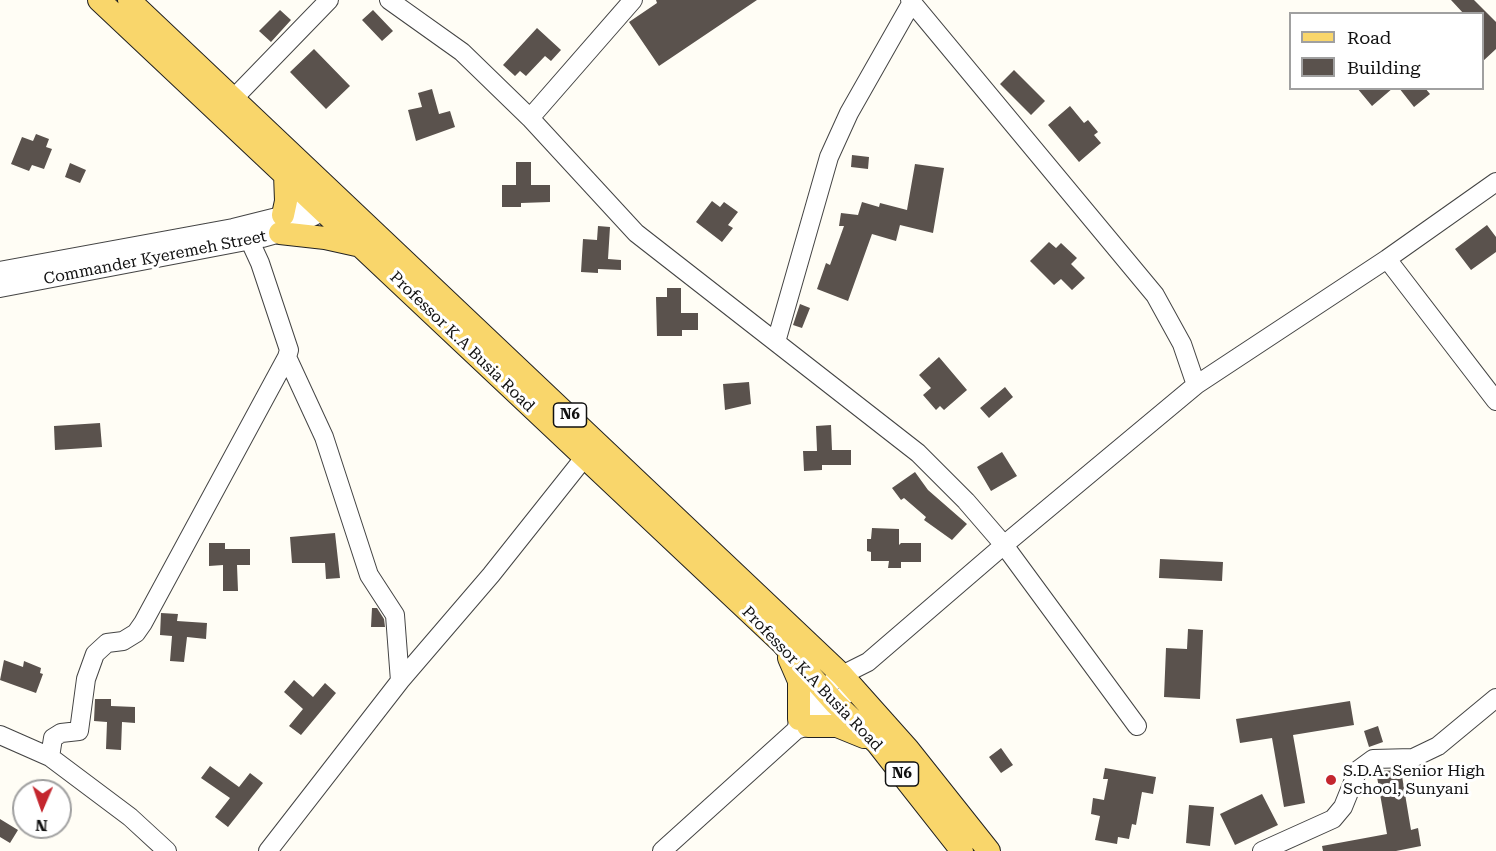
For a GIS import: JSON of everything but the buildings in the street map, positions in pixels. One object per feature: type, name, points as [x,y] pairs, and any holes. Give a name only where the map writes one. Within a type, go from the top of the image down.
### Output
[{"type":"main road","name":"Professor K.A Busia Road","points":[[99,0],[285,174],[326,201],[602,445],[848,681],[957,808],[989,851]]},
{"type":"main road","name":"Professor K.A Busia Road","points":[[129,0],[234,98],[326,201],[362,246],[782,643],[828,696],[877,743],[962,851]]},
{"type":"main road","points":[[285,174],[286,201],[281,224],[313,236],[362,246]]},
{"type":"main road","points":[[782,643],[799,681],[801,725],[837,726],[877,743]]},
{"type":"street","points":[[234,98],[329,0]]},
{"type":"street","points":[[390,0],[462,52],[530,118],[636,233],[918,453],[966,501],[1004,545],[1137,726]]},
{"type":"street","points":[[530,118],[633,0]]},
{"type":"street","points":[[776,342],[829,157],[849,113],[911,1],[1155,295],[1182,344],[1196,385]]},
{"type":"street","points":[[662,851],[801,725],[828,696],[1196,385],[1387,259],[1496,182]]},
{"type":"street","name":"Commander Kyeremeh Street","points":[[0,288],[281,224],[326,201]]},
{"type":"street","points":[[50,757],[53,738],[62,733],[79,731],[86,679],[95,654],[107,643],[123,641],[136,633],[143,623],[288,357],[289,350],[260,263],[246,233]]},
{"type":"street","name":"Commander Kyeremeh Street","points":[[0,271],[246,233]]},
{"type":"street","points":[[1387,259],[1496,401]]},
{"type":"street","points":[[288,357],[324,437],[369,575],[395,615],[400,681]]},
{"type":"street","points":[[268,851],[400,681],[491,575],[584,458]]},
{"type":"street","points":[[1262,851],[1333,819],[1343,807],[1358,770],[1373,759],[1413,758],[1438,746],[1496,698]]},
{"type":"street","points":[[0,735],[50,757],[130,817],[167,851]]},
{"type":"place","name":"S.D.A. Senior High School, Sunyani","points":[[1331,780]]}]
